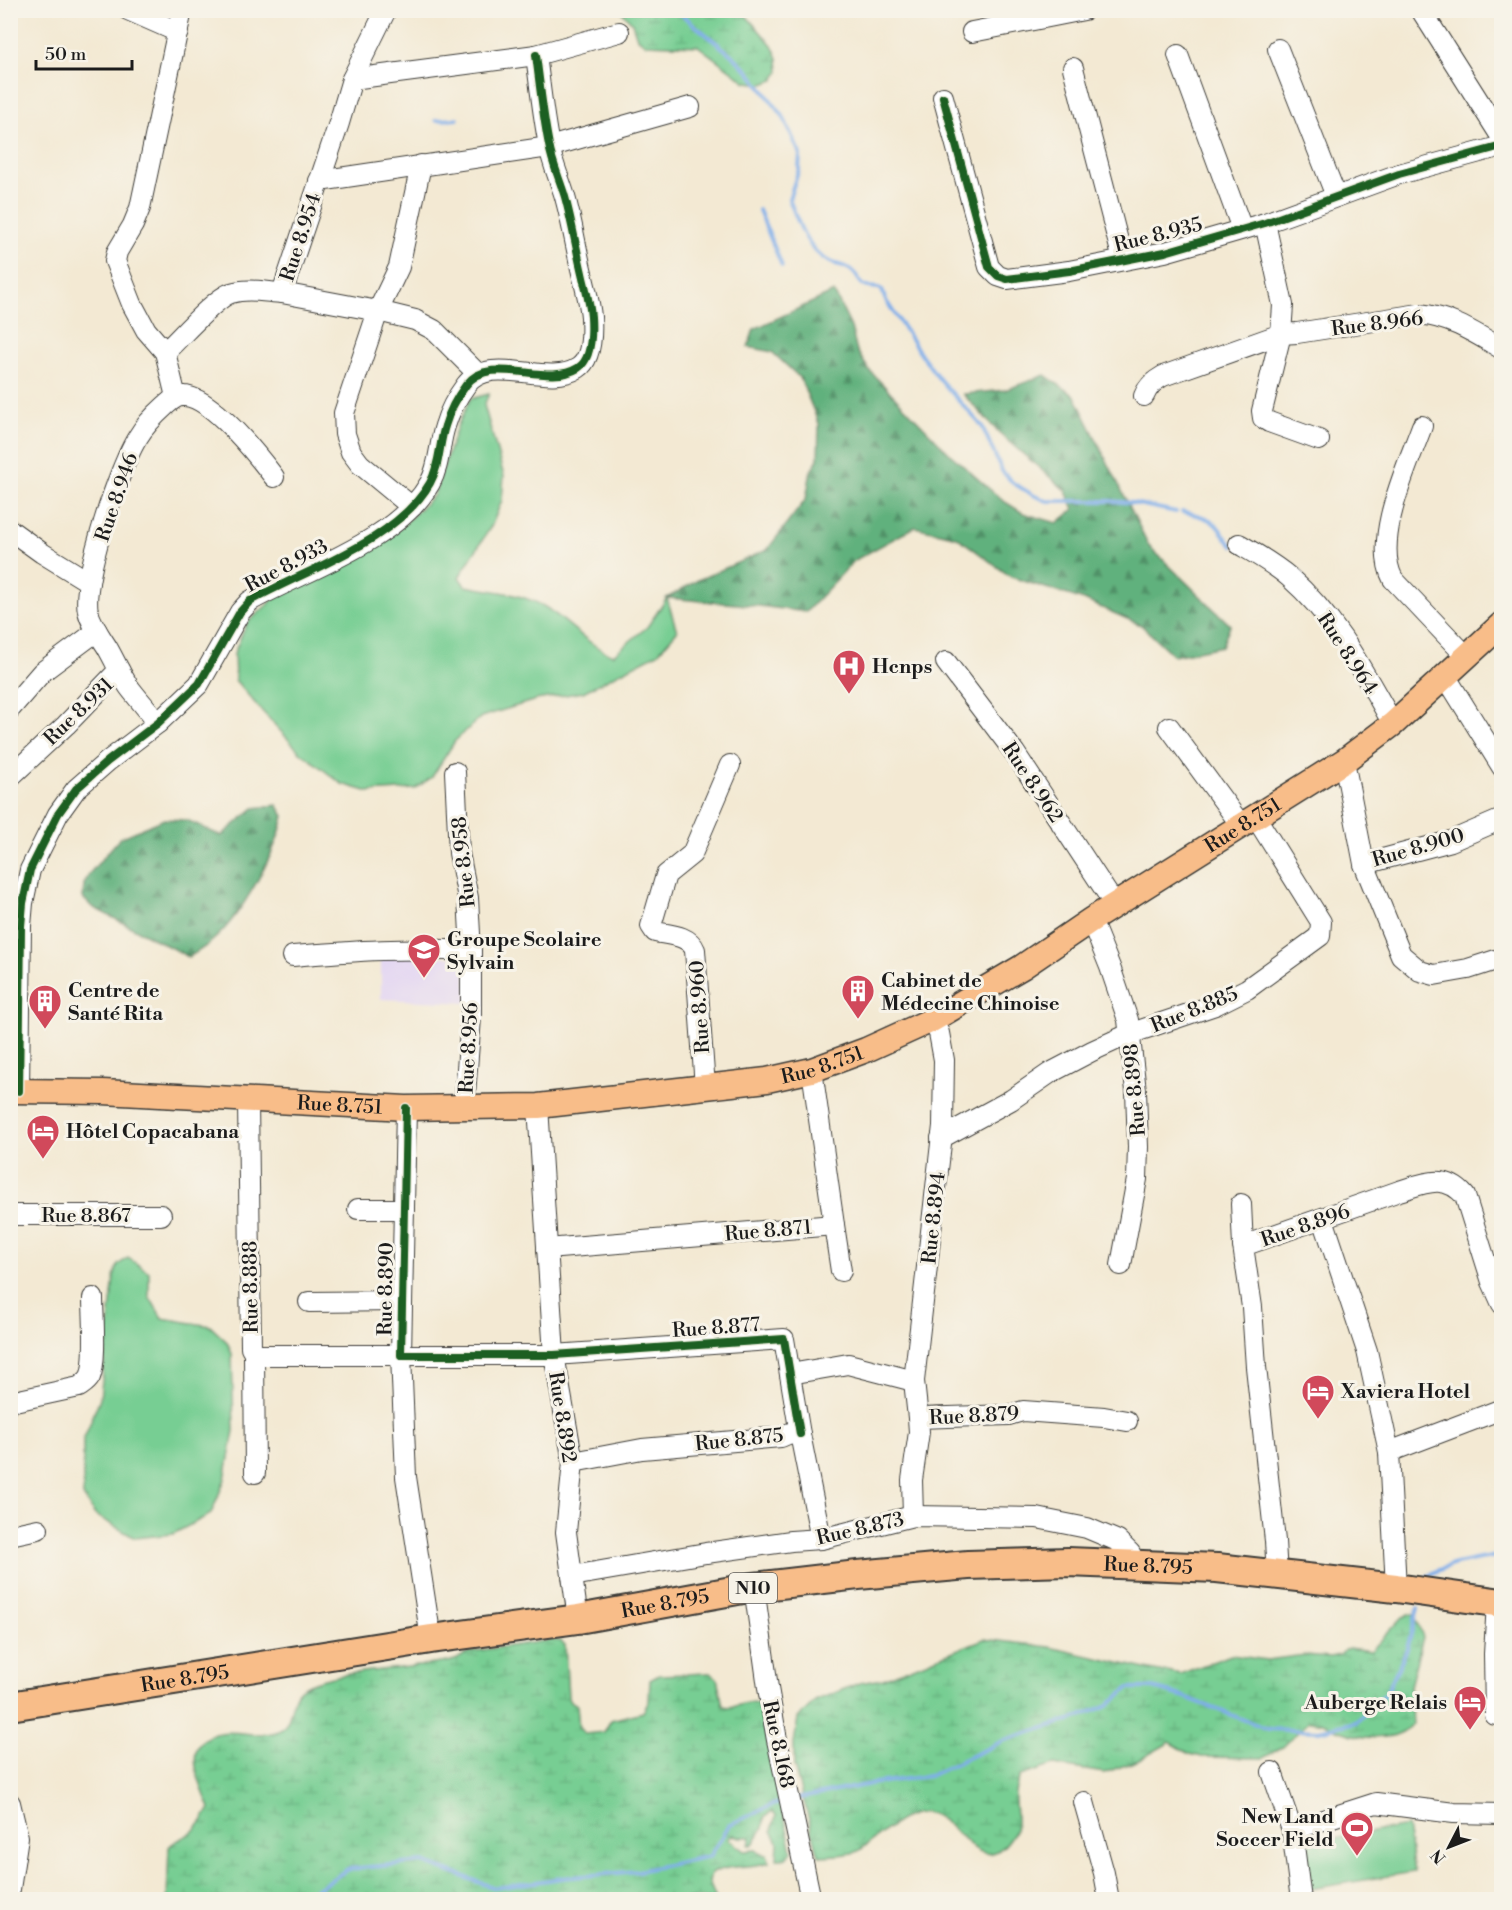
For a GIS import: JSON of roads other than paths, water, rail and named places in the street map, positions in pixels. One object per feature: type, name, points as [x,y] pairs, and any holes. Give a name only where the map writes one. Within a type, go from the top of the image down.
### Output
[{"type":"highway","name":"Rue 8.795","points":[[10,1706],[431,1639],[578,1619],[754,1587],[980,1564],[1135,1563],[1217,1568],[1396,1588],[1499,1603]]},
{"type":"main road","name":"Rue 8.751","points":[[15,1091],[103,1092],[406,1108],[538,1106],[766,1080],[812,1070],[866,1050],[932,1020],[1022,967],[1091,920],[1344,761],[1394,724],[1499,630]]},
{"type":"street","points":[[128,10],[178,32]]},
{"type":"street","points":[[182,10],[140,208],[117,252],[115,261],[132,304],[146,330],[165,352],[176,398],[182,395],[192,397],[215,411],[254,451],[274,477]]},
{"type":"street","name":"Rue 8.954","points":[[386,10],[352,79],[282,293],[416,320],[434,330],[478,374]]},
{"type":"street","points":[[972,32],[1084,10]]},
{"type":"street","points":[[1421,10],[1502,138]]},
{"type":"street","points":[[352,79],[536,55],[620,32]]},
{"type":"street","points":[[1278,49],[1336,196]]},
{"type":"street","points":[[478,374],[500,371],[558,375],[577,369],[586,360],[590,345],[591,317],[566,200],[549,147],[536,55]]},
{"type":"street","points":[[1178,55],[1242,230]]},
{"type":"street","points":[[1073,68],[1123,260]]},
{"type":"street","name":"Rue 8.935","points":[[943,97],[989,267],[998,276],[1007,279],[1069,271],[1165,252],[1265,223],[1399,174],[1502,146]]},
{"type":"street","points":[[319,181],[549,147],[690,107]]},
{"type":"street","points":[[412,507],[360,464],[351,452],[345,434],[344,412],[378,312],[399,267],[421,165]]},
{"type":"street","points":[[1265,223],[1283,305],[1281,334],[1262,411],[1263,418],[1319,440]]},
{"type":"street","points":[[165,352],[228,294],[243,291],[282,293]]},
{"type":"street","name":"Rue 8.966","points":[[1144,396],[1154,381],[1163,376],[1281,334],[1419,314],[1455,321],[1502,349]]},
{"type":"street","name":"Rue 8.933","points":[[15,1091],[23,903],[30,870],[58,814],[76,789],[158,723],[199,684],[240,612],[250,601],[369,540],[412,507],[431,482],[441,453],[445,426],[457,399],[467,383],[478,374]]},
{"type":"street","name":"Rue 8.946","points":[[158,723],[130,687],[97,631],[88,611],[89,582],[107,511],[128,456],[137,437],[152,418],[176,398]]},
{"type":"street","points":[[1422,426],[1390,515],[1388,570],[1393,579],[1467,657]]},
{"type":"street","points":[[10,530],[89,582]]},
{"type":"street","name":"Rue 8.964","points":[[1239,544],[1289,576],[1327,616],[1347,643],[1394,724]]},
{"type":"street","points":[[10,709],[42,672],[97,631]]},
{"type":"street","name":"Rue 8.962","points":[[946,662],[1015,753],[1115,905]]},
{"type":"street","name":"Rue 8.931","points":[[10,777],[66,725],[119,670]]},
{"type":"street","points":[[1446,678],[1502,767]]},
{"type":"street","points":[[1169,727],[1248,821]]},
{"type":"street","name":"Rue 8.900","points":[[1344,761],[1364,864],[1451,841],[1502,819]]},
{"type":"street","name":"Rue 8.960","points":[[705,1087],[695,950],[692,943],[686,939],[655,932],[651,926],[666,875],[692,854],[730,765]]},
{"type":"street","name":"Rue 8.958","points":[[455,772],[459,853],[468,898],[471,951]]},
{"type":"street","name":"Rue 8.885","points":[[941,1138],[1011,1100],[1050,1073],[1129,1034],[1215,1005],[1246,989],[1320,936],[1321,922],[1248,821]]},
{"type":"street","points":[[1364,864],[1401,955],[1420,971],[1434,975],[1468,969],[1502,958]]},
{"type":"street","name":"Rue 8.898","points":[[1091,920],[1128,1020],[1136,1102],[1137,1179],[1121,1264]]},
{"type":"street","points":[[293,956],[358,950],[427,948],[471,951]]},
{"type":"street","name":"Rue 8.956","points":[[464,1107],[471,1018],[471,951]]},
{"type":"street","name":"Rue 8.894","points":[[918,1418],[914,1381],[941,1138],[944,1060],[939,1033],[932,1020]]},
{"type":"street","name":"Rue 8.871","points":[[547,1249],[834,1225],[812,1070]]},
{"type":"street","name":"Rue 8.888","points":[[248,1100],[255,1473]]},
{"type":"street","name":"Rue 8.892","points":[[538,1106],[554,1355],[573,1462],[566,1532],[578,1619]]},
{"type":"street","name":"Rue 8.890","points":[[406,1108],[401,1355],[554,1355]]},
{"type":"street","name":"Rue 8.896","points":[[1277,1575],[1252,1307],[1243,1246],[1420,1184],[1443,1181],[1456,1186],[1465,1196],[1501,1306]]},
{"type":"street","points":[[1241,1204],[1243,1246]]},
{"type":"street","points":[[358,1209],[404,1209]]},
{"type":"street","name":"Rue 8.867","points":[[10,1215],[161,1215]]},
{"type":"street","points":[[1323,1219],[1367,1351],[1389,1452],[1396,1588]]},
{"type":"street","points":[[834,1225],[841,1271]]},
{"type":"street","points":[[10,1402],[79,1387],[87,1382],[91,1375],[93,1352],[93,1298]]},
{"type":"street","points":[[309,1302],[401,1300]]},
{"type":"street","name":"Rue 8.877","points":[[554,1355],[784,1339],[800,1434]]},
{"type":"street","points":[[254,1353],[261,1355],[401,1355],[406,1477],[431,1639]]},
{"type":"street","points":[[790,1374],[848,1364],[914,1381]]},
{"type":"street","points":[[1389,1452],[1502,1409]]},
{"type":"street","name":"Rue 8.879","points":[[913,1516],[912,1480],[919,1432],[918,1418],[1009,1415],[1023,1411],[1127,1421]]},
{"type":"street","name":"Rue 8.875","points":[[573,1462],[642,1449],[781,1437],[790,1433],[800,1434],[821,1539]]},
{"type":"street","name":"Rue 8.873","points":[[572,1576],[706,1553],[821,1539],[913,1516],[1037,1518],[1087,1528],[1118,1541],[1130,1553],[1135,1563]]},
{"type":"street","points":[[10,1534],[38,1528]]},
{"type":"street","name":"Rue 8.168","points":[[754,1587],[773,1719],[811,1899]]},
{"type":"street","points":[[1496,1715],[1494,1654],[1499,1603]]},
{"type":"street","points":[[1272,1772],[1292,1830],[1300,1899]]},
{"type":"street","points":[[1083,1802],[1109,1899]]},
{"type":"street","points":[[10,1803],[18,1837],[10,1889]]},
{"type":"street","points":[[1292,1830],[1376,1803],[1454,1813],[1502,1814]]},
{"type":"waterway","points":[[676,10],[734,57],[750,73],[783,116],[800,154],[799,169],[789,199],[808,242],[820,256],[850,270],[863,285],[882,290],[885,299],[920,353],[940,380],[982,426],[1002,471],[1013,483],[1047,501],[1111,501],[1176,512]]},
{"type":"waterway","points":[[436,120],[457,119]]},
{"type":"waterway","points":[[759,210],[782,266]]},
{"type":"waterway","points":[[1182,512],[1211,521],[1233,546]]},
{"type":"waterway","points":[[1423,1580],[1450,1566],[1502,1555]]},
{"type":"waterway","points":[[796,1799],[876,1783],[929,1776],[1005,1740],[1079,1717],[1108,1705],[1129,1688],[1153,1688],[1182,1696],[1268,1729],[1319,1731],[1356,1722],[1386,1693],[1407,1649],[1418,1608]]},
{"type":"waterway","points":[[300,1900],[348,1869],[423,1862],[495,1888],[562,1878],[638,1871],[710,1856],[729,1825],[783,1802]]},
{"type":"place","name":"Hcnps","points":[[849,695]]},
{"type":"place","name":"Groupe Scolaire Sylvain","points":[[424,979]]},
{"type":"place","name":"Cabinet de Médecine Chinoise","points":[[858,1020]]},
{"type":"place","name":"Centre de Santé Rita","points":[[45,1030]]},
{"type":"place","name":"Hôtel Copacabana","points":[[43,1160]]},
{"type":"place","name":"Xaviera Hotel","points":[[1318,1420]]},
{"type":"place","name":"Auberge Relais","points":[[1470,1731]]},
{"type":"place","name":"New Land Soccer Field","points":[[1357,1857]]}]
